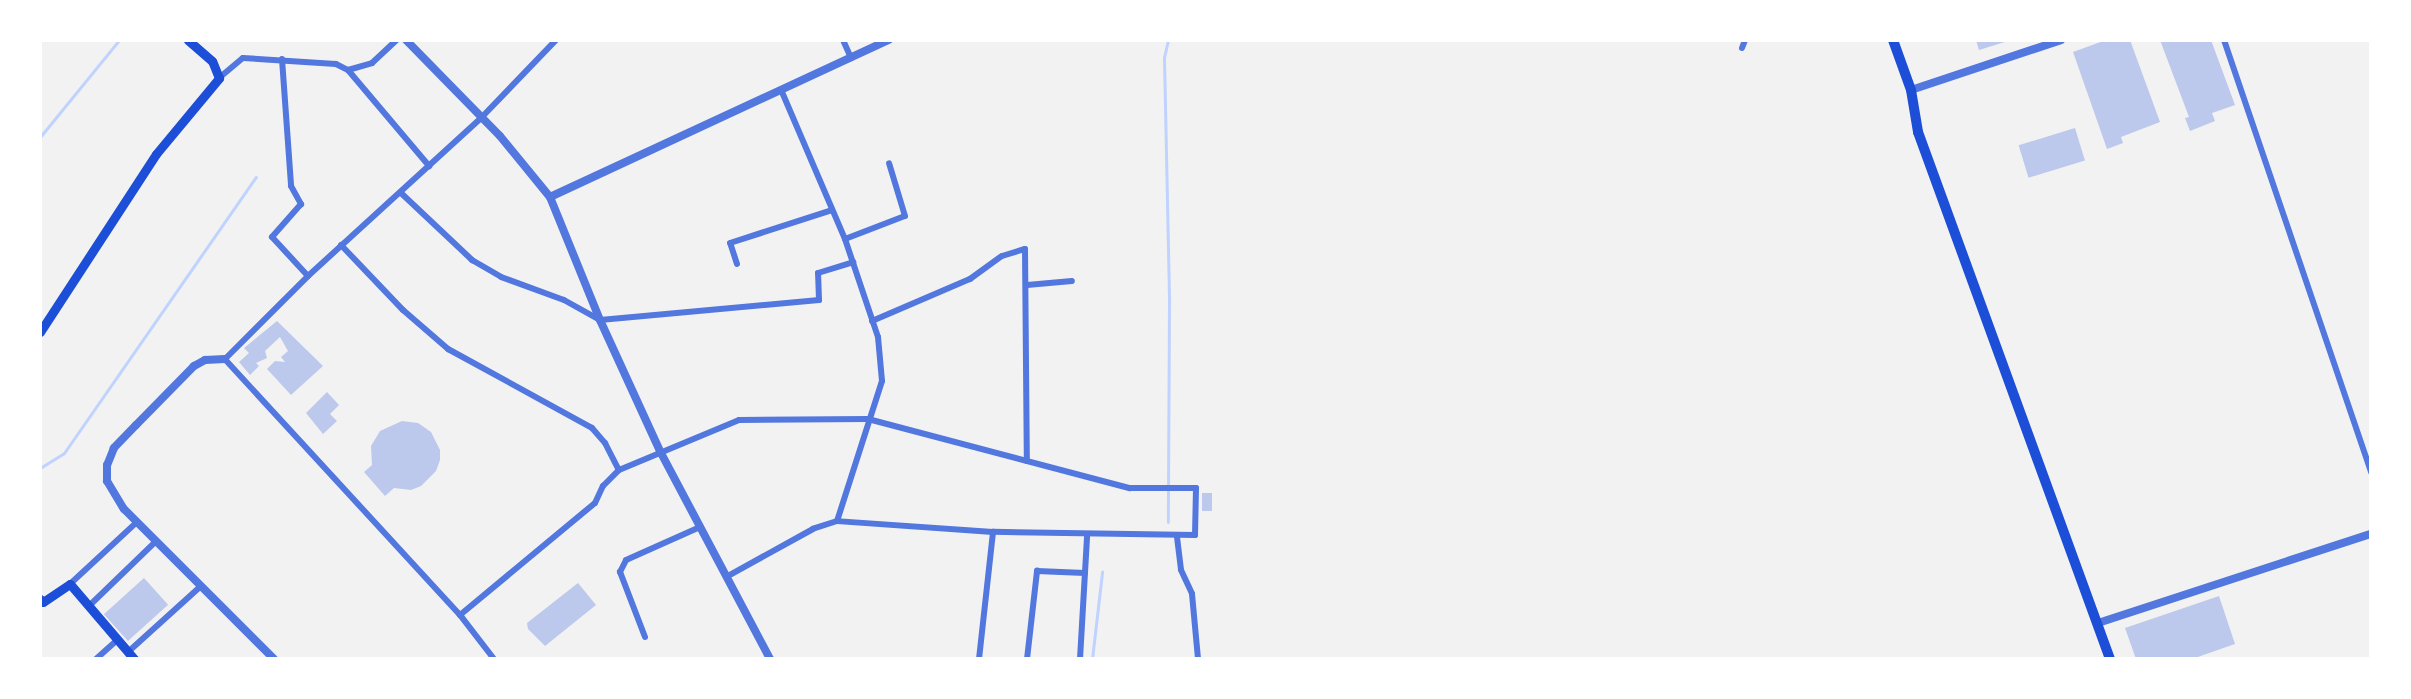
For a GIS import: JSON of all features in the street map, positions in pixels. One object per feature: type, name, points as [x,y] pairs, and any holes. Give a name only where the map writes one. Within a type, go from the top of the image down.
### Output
[{"type":"highway","points":[[1893,40],[1911,90],[1918,132],[2110,659]]},
{"type":"main road","points":[[40,332],[156,154],[219,78],[212,61],[188,40]]},
{"type":"main road","points":[[40,599],[43,602],[70,584],[131,655]]},
{"type":"street","points":[[348,70],[372,63],[397,40]]},
{"type":"street","points":[[406,40],[518,156],[550,197],[600,320],[661,453],[770,659]]},
{"type":"street","points":[[274,659],[114,495],[107,481],[107,465],[114,448],[194,366],[205,360],[225,359],[308,276],[481,118],[556,40]]},
{"type":"street","points":[[843,40],[851,58]]},
{"type":"street","points":[[550,197],[889,40]]},
{"type":"street","points":[[1742,48],[1745,40]]},
{"type":"street","points":[[1911,90],[2061,40]]},
{"type":"street","points":[[2224,40],[2371,473]]},
{"type":"street","points":[[219,78],[243,58],[336,64],[348,70],[429,166]]},
{"type":"street","points":[[282,59],[291,186],[301,204],[272,237],[308,276]]},
{"type":"street","points":[[782,92],[845,239],[878,337],[882,381],[837,521]]},
{"type":"street","points":[[845,239],[905,216],[889,163]]},
{"type":"street","points":[[401,193],[472,260],[501,277],[564,300],[600,320],[819,300],[818,273],[853,262]]},
{"type":"street","points":[[737,264],[730,243],[832,210]]},
{"type":"street","points":[[341,245],[403,310],[448,349],[592,428],[605,443],[619,470]]},
{"type":"street","points":[[872,321],[970,279],[1002,256],[1025,249],[1027,461]]},
{"type":"street","points":[[1027,285],[1072,281]]},
{"type":"street","points":[[225,359],[460,615],[494,659]]},
{"type":"street","points":[[460,615],[595,503],[603,486],[619,470],[739,420],[868,419],[1130,488],[1196,488],[1195,535],[1087,536],[837,521],[813,529],[726,577]]},
{"type":"street","points":[[70,584],[137,522]]},
{"type":"street","points":[[645,637],[620,572],[626,560],[700,527]]},
{"type":"street","points":[[979,659],[993,532]]},
{"type":"street","points":[[2098,623],[2371,534]]},
{"type":"street","points":[[1080,659],[1087,536]]},
{"type":"street","points":[[1177,537],[1181,570],[1192,594],[1198,659]]},
{"type":"street","points":[[89,606],[156,541]]},
{"type":"street","points":[[1027,659],[1037,571],[1085,573]]},
{"type":"street","points":[[131,655],[201,586]]},
{"type":"street","points":[[96,659],[118,639]]},
{"type":"building","points":[[1976,40],[2007,40],[2008,41],[1979,50]]},
{"type":"building","points":[[2106,40],[2130,40],[2160,122],[2121,137],[2123,143],[2107,149],[2073,52]]},
{"type":"building","points":[[2160,40],[2211,40],[2235,105],[2212,113],[2215,121],[2190,131],[2185,118],[2189,117]]},
{"type":"building","points":[[2075,128],[2085,161],[2029,178],[2019,145]]},
{"type":"building","points":[[277,321],[323,366],[291,395],[267,369],[275,361],[285,362],[281,357],[288,351],[280,337],[265,351],[267,358],[256,363],[259,366],[250,375],[239,362],[249,353],[244,348]]},
{"type":"building","points":[[327,392],[339,405],[330,414],[337,421],[323,434],[306,413]]},
{"type":"building","points":[[402,421],[418,423],[431,432],[440,450],[440,460],[436,471],[421,486],[411,490],[394,488],[385,496],[364,472],[372,465],[371,446],[380,431]]},
{"type":"building","points":[[1202,493],[1212,493],[1212,511],[1202,511]]},
{"type":"building","points":[[144,578],[168,605],[128,641],[104,614]]},
{"type":"building","points":[[578,583],[596,605],[545,646],[528,629],[527,623]]},
{"type":"building","points":[[2219,596],[2235,644],[2192,659],[2136,659],[2125,628]]},
{"type":"waterway","points":[[40,137],[119,40]]},
{"type":"waterway","points":[[1168,40],[1164,58],[1169,302],[1168,522]]},
{"type":"waterway","points":[[40,468],[64,453],[256,177]]},
{"type":"waterway","points":[[1092,659],[1102,572]]}]
